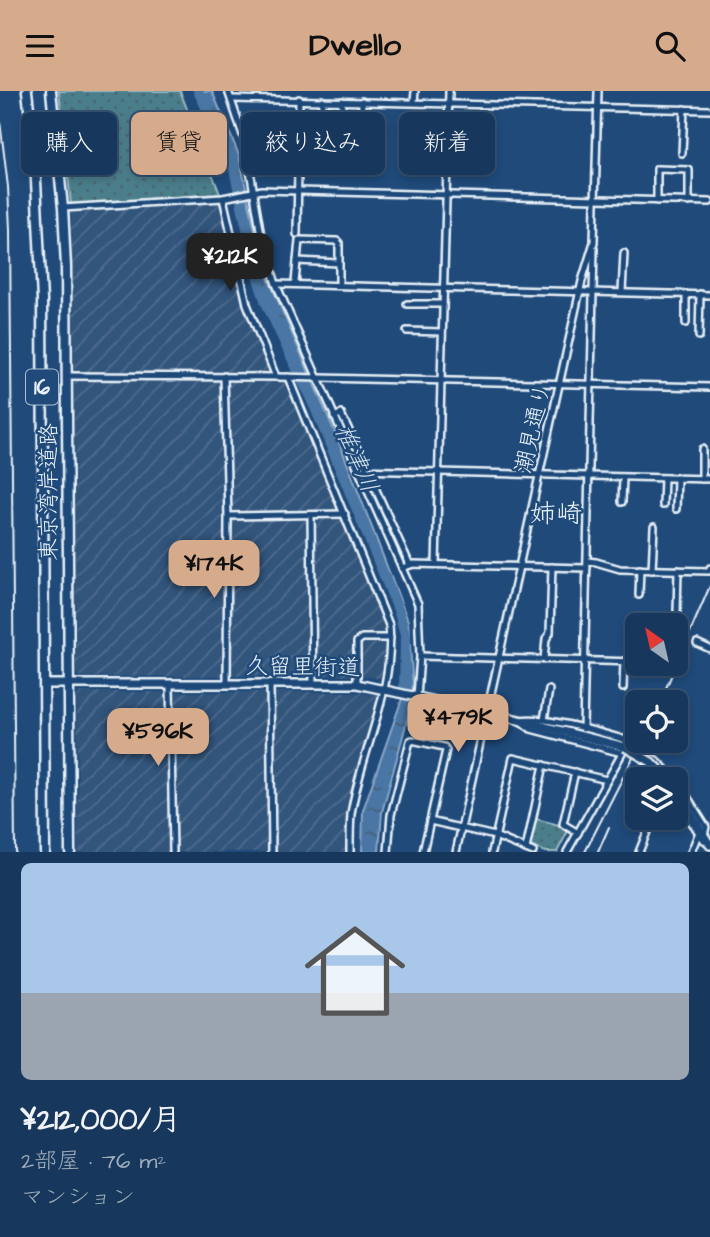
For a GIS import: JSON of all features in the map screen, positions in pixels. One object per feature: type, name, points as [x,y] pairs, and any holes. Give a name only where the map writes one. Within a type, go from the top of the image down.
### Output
[{"type":"highway","name":"東京湾岸道路","points":[[27,91],[40,245],[45,852]]},
{"type":"highway","name":"東京湾岸道路","points":[[51,91],[63,208],[67,376],[70,852]]},
{"type":"main road","name":"久留里街道","points":[[44,684],[357,684],[487,712],[625,747],[656,767]]},
{"type":"main road","points":[[688,808],[710,846]]},
{"type":"street","points":[[228,91],[245,141],[261,235],[276,284],[315,378],[418,604],[420,656],[415,696]]},
{"type":"street","points":[[414,102],[415,91]]},
{"type":"street","points":[[436,564],[449,91]]},
{"type":"street","name":"潮見通り","points":[[456,852],[580,290],[594,242],[598,91]]},
{"type":"street","points":[[232,99],[710,110]]},
{"type":"street","points":[[297,234],[299,99]]},
{"type":"street","points":[[322,100],[322,112]]},
{"type":"street","points":[[342,101],[342,112]]},
{"type":"street","points":[[362,101],[362,112]]},
{"type":"street","points":[[682,153],[684,109]]},
{"type":"street","points":[[657,201],[657,169],[690,170],[689,202]]},
{"type":"street","points":[[63,208],[225,197],[253,192],[297,191],[710,202]]},
{"type":"street","points":[[225,197],[247,304],[276,377]]},
{"type":"street","points":[[296,283],[299,240],[324,241],[339,243],[339,285]]},
{"type":"street","points":[[580,728],[590,476],[594,242]]},
{"type":"street","points":[[622,292],[624,253]]},
{"type":"street","points":[[297,261],[339,263]]},
{"type":"street","points":[[276,284],[710,295]]},
{"type":"street","points":[[686,294],[686,323]]},
{"type":"street","points":[[699,336],[700,294]]},
{"type":"street","points":[[407,304],[442,304]]},
{"type":"street","points":[[407,331],[441,332]]},
{"type":"street","points":[[67,376],[296,377],[710,387]]},
{"type":"street","points":[[225,376],[227,684]]},
{"type":"street","points":[[288,377],[386,612],[390,638],[388,689],[351,814],[350,852]]},
{"type":"street","points":[[334,417],[341,414],[410,565]]},
{"type":"street","points":[[702,449],[702,479]]},
{"type":"street","points":[[358,470],[710,479]]},
{"type":"street","points":[[622,502],[623,477]]},
{"type":"street","points":[[663,505],[664,478]]},
{"type":"street","points":[[676,509],[677,478]]},
{"type":"street","points":[[378,514],[387,511]]},
{"type":"street","points":[[228,516],[345,514]]},
{"type":"street","points":[[311,515],[313,684]]},
{"type":"street","points":[[652,570],[654,527]]},
{"type":"street","points":[[402,568],[436,564],[552,567],[596,562],[620,569],[709,571],[710,568]]},
{"type":"street","points":[[544,659],[546,639],[550,633],[552,567]]},
{"type":"street","points":[[639,595],[640,569]]},
{"type":"street","points":[[677,613],[678,570]]},
{"type":"street","points":[[357,684],[357,642],[362,638],[390,638]]},
{"type":"street","points":[[697,643],[710,649]]},
{"type":"street","points":[[420,656],[624,661],[624,688]]},
{"type":"street","points":[[170,684],[173,852]]},
{"type":"street","points":[[270,684],[272,852]]},
{"type":"street","points":[[544,720],[549,690]]},
{"type":"street","points":[[520,720],[531,729],[624,749]]},
{"type":"street","points":[[520,720],[544,720],[626,740],[624,749],[567,852]]},
{"type":"street","points":[[388,852],[391,815],[412,740],[444,747],[446,750],[423,852]]},
{"type":"street","points":[[492,852],[513,758],[607,780]]},
{"type":"street","points":[[648,767],[652,758],[663,767]]},
{"type":"street","points":[[526,849],[544,765]]},
{"type":"street","points":[[575,772],[563,824],[578,833]]},
{"type":"street","points":[[688,798],[706,827],[691,852]]},
{"type":"street","points":[[688,816],[701,833]]},
{"type":"street","points":[[430,821],[495,836],[533,852]]},
{"type":"street","points":[[639,852],[649,830]]},
{"type":"shaded area","points":[[217,201],[222,205],[243,301],[270,373],[74,372],[71,211]]},
{"type":"shaded area","points":[[74,379],[219,379],[223,383],[224,676],[80,677],[76,672]]},
{"type":"shaded area","points":[[233,379],[286,382],[338,508],[336,512],[234,512],[230,508],[229,384]]},
{"type":"shaded area","points":[[234,518],[305,518],[308,522],[309,675],[231,676],[230,522]]},
{"type":"shaded area","points":[[318,518],[338,518],[344,521],[386,627],[387,635],[355,634],[355,676],[316,675],[315,522]]},
{"type":"shaded area","points":[[362,640],[383,640],[387,645],[382,679],[361,676],[359,673],[359,643]]},
{"type":"shaded area","points":[[81,692],[169,692],[170,852],[78,852],[77,696]]},
{"type":"shaded area","points":[[175,692],[268,692],[269,852],[176,852]]},
{"type":"shaded area","points":[[275,692],[349,692],[379,695],[348,815],[347,852],[275,852]]},
{"type":"green space","points":[[59,91],[180,91],[188,112],[131,112],[131,175],[213,175],[220,194],[71,204],[68,175],[117,175],[117,112],[61,112]]},
{"type":"green space","points":[[536,819],[559,825],[568,831],[557,852],[545,852],[530,846]]},
{"type":"water","points":[[198,91],[212,91],[221,112],[208,112]]},
{"type":"water","points":[[227,127],[239,155],[241,175],[243,175],[262,264],[339,442],[408,621],[413,686],[410,710],[382,812],[379,852],[362,852],[363,810],[404,693],[405,635],[399,612],[360,515],[316,410],[266,303],[258,279],[232,160],[227,150]]},
{"type":"waterway","name":"椎津川","points":[[198,91],[232,160],[258,279],[266,303],[316,410],[399,612],[405,635],[404,695]]},
{"type":"railway","points":[[0,121],[10,230],[15,852]]},
{"type":"railway","points":[[665,690],[710,586]]},
{"type":"railway","points":[[585,852],[635,753]]},
{"type":"railway","points":[[598,852],[609,827]]},
{"type":"district","name":"姉崎","points":[[556,513]]}]
